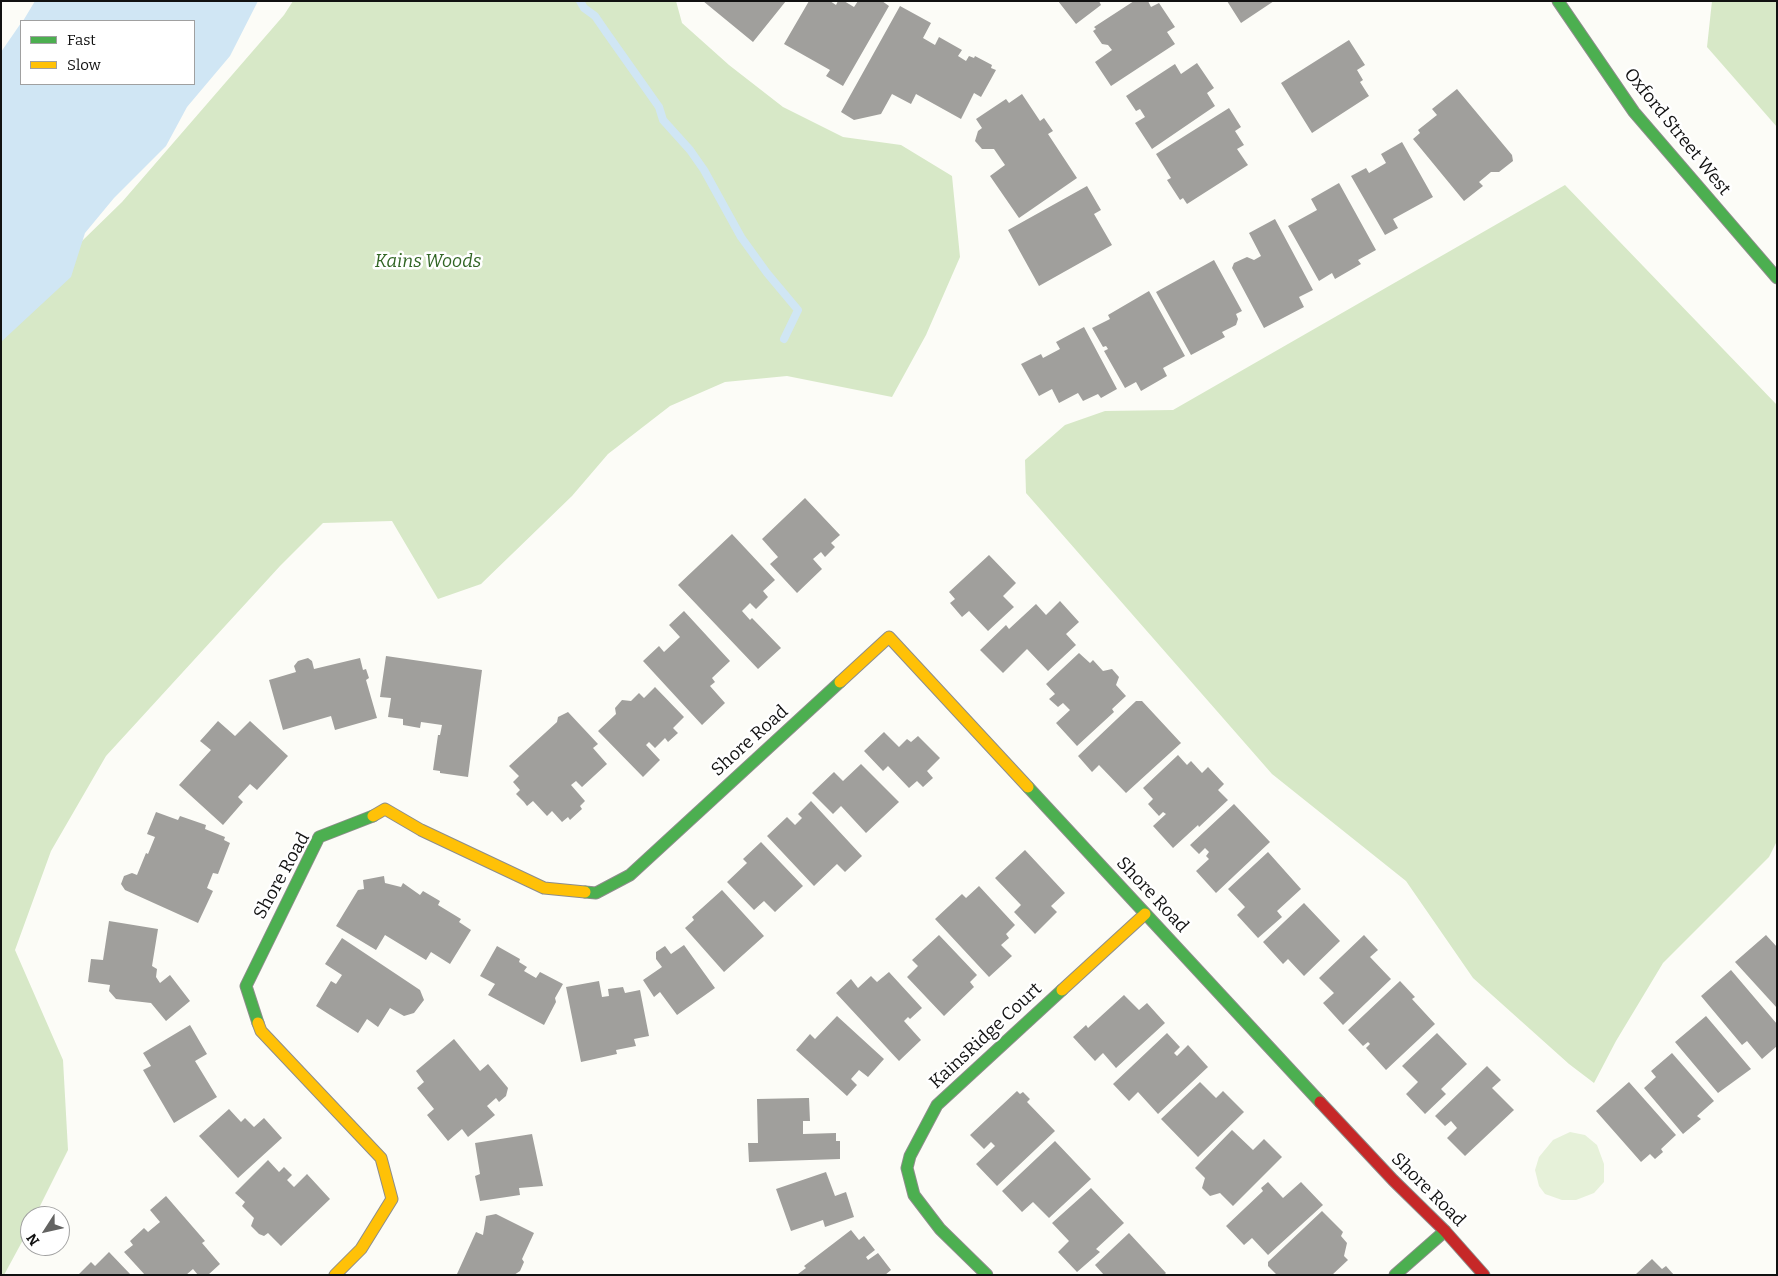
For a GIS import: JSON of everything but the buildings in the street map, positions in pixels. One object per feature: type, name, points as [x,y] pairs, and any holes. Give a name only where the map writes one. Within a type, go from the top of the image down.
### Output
[{"type":"street","name":"Oxford Street West","points":[[1558,1],[1634,112],[1777,278]]},
{"type":"street","name":"Shore Road","points":[[335,1275],[361,1249],[392,1199],[381,1158],[261,1030],[246,986],[319,838],[385,809],[421,830],[544,888],[596,893],[630,875],[889,637],[1393,1180],[1445,1231],[1484,1275]]},
{"type":"street","name":"KainsRidge Court","points":[[987,1275],[940,1229],[914,1194],[907,1168],[910,1156],[937,1105],[1145,914]]},
{"type":"street","points":[[1395,1275],[1445,1231]]},
{"type":"green space","name":"Kains Woods","points":[[293,1],[676,1],[682,23],[729,65],[783,107],[843,137],[901,145],[952,176],[960,257],[926,335],[892,397],[787,376],[725,382],[670,406],[608,454],[572,496],[481,584],[438,599],[392,521],[323,523],[280,566],[106,756],[51,851],[15,950],[63,1060],[68,1150],[40,1206],[20,1206],[20,1245],[4,1275],[1,1275],[1,320],[122,202],[284,15]]},
{"type":"green space","points":[[1712,1],[1777,1],[1777,127],[1707,47]]},
{"type":"green space","points":[[1565,185],[1777,405],[1777,841],[1769,857],[1663,963],[1616,1041],[1594,1083],[1569,1064],[1473,978],[1406,881],[1272,774],[1026,493],[1025,460],[1065,425],[1105,411],[1173,410]]},
{"type":"green space","points":[[1570,1132],[1585,1135],[1597,1145],[1604,1164],[1604,1182],[1594,1193],[1576,1200],[1562,1200],[1545,1194],[1539,1186],[1535,1170],[1539,1157],[1553,1140]]},
{"type":"water","points":[[35,1],[258,1],[230,56],[187,107],[166,146],[114,198],[85,233],[71,277],[1,342],[1,52],[20,24],[20,85],[195,85],[195,20],[24,20]]},
{"type":"waterway","points":[[580,1],[584,8],[595,16],[659,107],[663,120],[690,150],[704,170],[741,237],[767,273],[798,310],[784,339]]},
{"type":"traffic: fast","points":[[1558,1],[1634,112],[1777,278]]},
{"type":"traffic: fast","points":[[585,892],[596,893],[630,875],[840,682]]},
{"type":"traffic: fast","points":[[1028,787],[1320,1102]]},
{"type":"traffic: fast","points":[[258,1023],[246,986],[319,837],[373,816]]},
{"type":"traffic: fast","points":[[987,1275],[940,1229],[914,1195],[907,1168],[910,1156],[937,1105],[1062,990]]},
{"type":"traffic: fast","points":[[1395,1275],[1445,1231]]},
{"type":"traffic: slow","points":[[840,682],[889,637],[1028,787]]},
{"type":"traffic: slow","points":[[373,816],[385,809],[421,830],[544,888],[585,892]]},
{"type":"traffic: slow","points":[[1062,990],[1145,914]]},
{"type":"traffic: slow","points":[[258,1023],[261,1031],[381,1158],[392,1199],[361,1249],[335,1275]]},
{"type":"traffic: jam","points":[[1320,1102],[1393,1180],[1445,1231],[1484,1275]]}]
